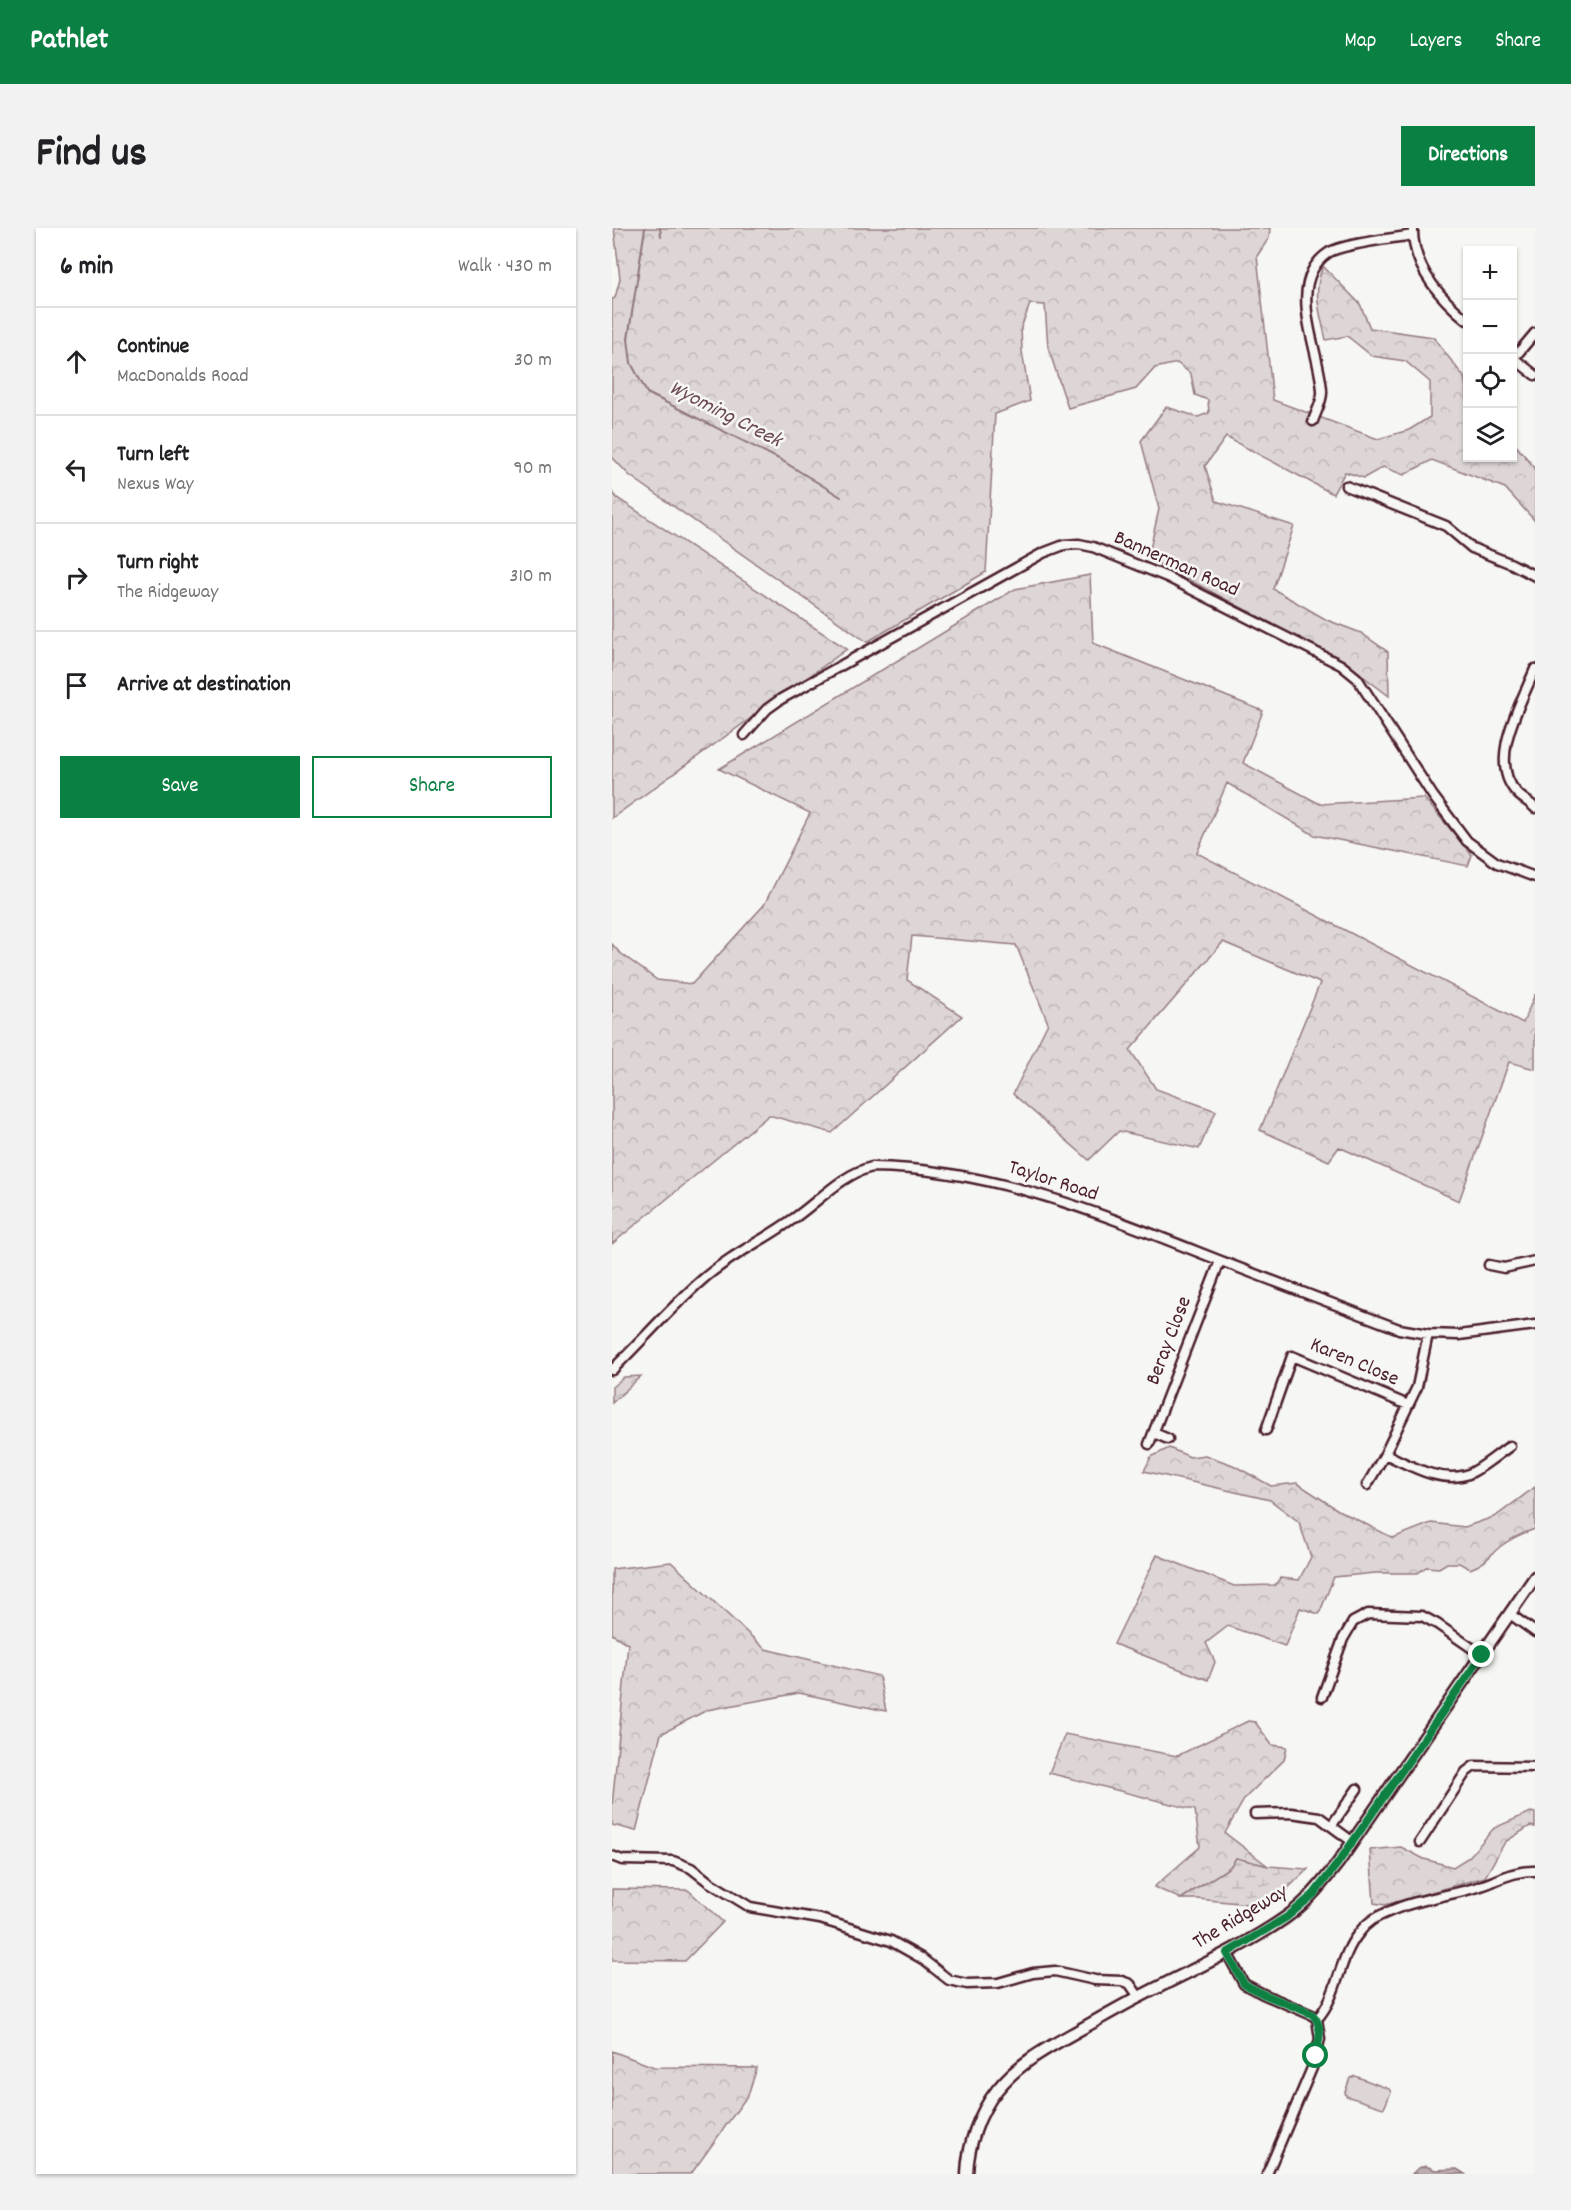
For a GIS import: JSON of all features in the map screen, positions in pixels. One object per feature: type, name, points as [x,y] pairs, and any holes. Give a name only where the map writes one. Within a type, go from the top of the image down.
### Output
[{"type":"street","points":[[1313,421],[1323,393],[1305,298],[1312,270],[1329,252],[1413,231],[1418,257],[1428,279],[1442,298],[1463,316]]},
{"type":"street","points":[[1516,354],[1535,333]]},
{"type":"street","points":[[1517,360],[1535,375]]},
{"type":"street","points":[[1346,486],[1446,526],[1472,548],[1535,576]]},
{"type":"street","name":"Bannerman Road","points":[[744,735],[767,709],[782,699],[1032,559],[1064,545],[1079,544],[1093,547],[1167,577],[1341,665],[1357,678],[1433,796],[1467,841],[1497,863],[1534,874]]},
{"type":"street","points":[[1535,669],[1505,741],[1504,759],[1508,778],[1516,793],[1535,808]]},
{"type":"street","name":"Taylor Road","points":[[612,1370],[701,1281],[718,1267],[784,1226],[833,1188],[861,1170],[872,1167],[957,1175],[1010,1185],[1168,1239],[1399,1329],[1428,1334],[1459,1335],[1535,1325]]},
{"type":"street","name":"Beray Close","points":[[1149,1444],[1220,1261]]},
{"type":"street","points":[[1489,1265],[1504,1268],[1535,1262]]},
{"type":"street","points":[[1367,1485],[1386,1454],[1417,1387],[1428,1334]]},
{"type":"street","name":"Karen Close","points":[[1266,1430],[1292,1356],[1408,1405]]},
{"type":"street","points":[[1154,1433],[1168,1438]]},
{"type":"street","points":[[1386,1454],[1445,1478],[1468,1474],[1510,1446]]},
{"type":"street","name":"The Ridgeway","points":[[967,2174],[976,2127],[986,2106],[1009,2077],[1046,2049],[1139,1997],[1227,1953],[1287,1917],[1314,1894],[1353,1842],[1535,1577]]},
{"type":"street","points":[[1322,1696],[1343,1639],[1353,1622],[1368,1614],[1422,1616],[1482,1655]]},
{"type":"street","points":[[1509,1614],[1535,1632]]},
{"type":"street","points":[[1420,1842],[1466,1772],[1474,1766],[1535,1767]]},
{"type":"street","points":[[1332,1825],[1357,1789]]},
{"type":"street","points":[[1255,1814],[1303,1814],[1319,1817],[1353,1842]]},
{"type":"street","points":[[612,1856],[622,1860],[673,1861],[691,1868],[750,1907],[820,1919],[891,1941],[921,1958],[949,1980],[967,1984],[999,1983],[1033,1973],[1055,1971],[1095,1980],[1122,1981],[1130,1984],[1139,1997]]},
{"type":"street","points":[[1317,2019],[1330,2001],[1338,1976],[1357,1934],[1370,1921],[1391,1910],[1479,1886],[1515,1873],[1535,1870]]},
{"type":"street","points":[[1227,1953],[1244,1984],[1312,2014],[1317,2019],[1320,2039],[1312,2068],[1267,2174]]},
{"type":"green space","points":[[614,228],[1270,228],[1269,238],[1257,256],[1273,400],[1378,439],[1409,430],[1430,417],[1430,382],[1405,361],[1372,356],[1347,336],[1326,340],[1318,294],[1323,266],[1360,304],[1370,328],[1433,337],[1463,376],[1463,462],[1517,462],[1517,447],[1535,468],[1535,521],[1505,488],[1432,460],[1404,475],[1383,467],[1364,478],[1345,472],[1333,494],[1226,437],[1205,466],[1216,501],[1294,526],[1273,589],[1327,620],[1361,633],[1388,652],[1389,696],[1344,662],[1148,558],[1159,509],[1141,441],[1166,407],[1198,417],[1209,413],[1208,400],[1195,395],[1191,374],[1177,363],[1155,368],[1136,389],[1068,408],[1048,347],[1045,305],[1030,304],[1021,328],[1022,351],[1030,401],[995,414],[986,572],[867,642],[629,475],[612,457],[612,299],[615,298],[620,279]]},
{"type":"green space","points":[[612,492],[617,498],[847,649],[612,818]]},
{"type":"green space","points":[[1090,575],[1093,643],[1263,711],[1243,763],[1320,804],[1424,798],[1472,855],[1468,866],[1314,835],[1227,783],[1197,853],[1523,1023],[1535,994],[1535,1069],[1509,1062],[1459,1201],[1339,1147],[1329,1161],[1260,1130],[1320,983],[1223,942],[1130,1050],[1156,1089],[1216,1111],[1199,1149],[1119,1131],[1089,1160],[1013,1094],[1048,1023],[1016,945],[912,936],[907,980],[962,1016],[832,1133],[769,1115],[612,1244],[612,944],[619,952],[657,980],[692,984],[764,905],[810,813],[719,769],[1015,589]]},
{"type":"green space","points":[[641,1376],[612,1403],[612,1387],[624,1377]]},
{"type":"green space","points":[[1169,1448],[1190,1457],[1205,1455],[1233,1465],[1271,1486],[1297,1483],[1338,1510],[1393,1538],[1431,1523],[1465,1527],[1496,1516],[1535,1487],[1535,1529],[1508,1541],[1484,1562],[1470,1569],[1459,1563],[1447,1563],[1439,1568],[1426,1567],[1418,1573],[1375,1573],[1334,1577],[1319,1614],[1300,1608],[1285,1646],[1228,1626],[1206,1643],[1215,1662],[1208,1680],[1114,1644],[1157,1555],[1234,1586],[1275,1585],[1280,1578],[1299,1580],[1311,1557],[1299,1522],[1270,1500],[1144,1471],[1151,1457]]},
{"type":"green space","points":[[671,1562],[765,1649],[879,1676],[886,1711],[799,1693],[707,1710],[661,1734],[636,1831],[612,1825],[628,1644],[612,1634],[612,1569]]},
{"type":"green space","points":[[1248,1721],[1255,1722],[1272,1745],[1287,1747],[1284,1760],[1245,1798],[1225,1833],[1268,1866],[1236,1858],[1230,1867],[1181,1899],[1154,1887],[1200,1847],[1195,1810],[1049,1773],[1065,1734],[1177,1756]]},
{"type":"green space","points":[[1531,1812],[1535,1813],[1535,1827],[1530,1826],[1505,1842],[1485,1877],[1385,1905],[1374,1903],[1370,1850],[1401,1847],[1424,1859],[1453,1867],[1469,1857],[1494,1828]]},
{"type":"green space","points":[[1236,1858],[1268,1866],[1308,1869],[1269,1906],[1181,1899],[1230,1867]]},
{"type":"green space","points":[[612,1889],[688,1890],[723,1922],[685,1961],[612,1960]]},
{"type":"green space","points":[[612,2051],[654,2067],[757,2068],[748,2095],[691,2174],[612,2174]]},
{"type":"green space","points":[[1355,2076],[1389,2089],[1391,2092],[1383,2108],[1346,2096],[1345,2092],[1350,2078]]},
{"type":"shaded area","points":[[1426,2166],[1435,2170],[1457,2169],[1465,2174],[1412,2174],[1418,2168]]},
{"type":"waterway","name":"Wyoming Creek","points":[[645,228],[628,339],[631,363],[647,393],[781,460],[841,497]]},
{"type":"waterway","points":[[660,228],[661,236]]},
{"type":"route","points":[[1316,2056],[1320,2039],[1317,2019],[1312,2014],[1284,2004],[1244,1984],[1227,1953],[1287,1917],[1314,1894],[1338,1863],[1482,1655]]}]
